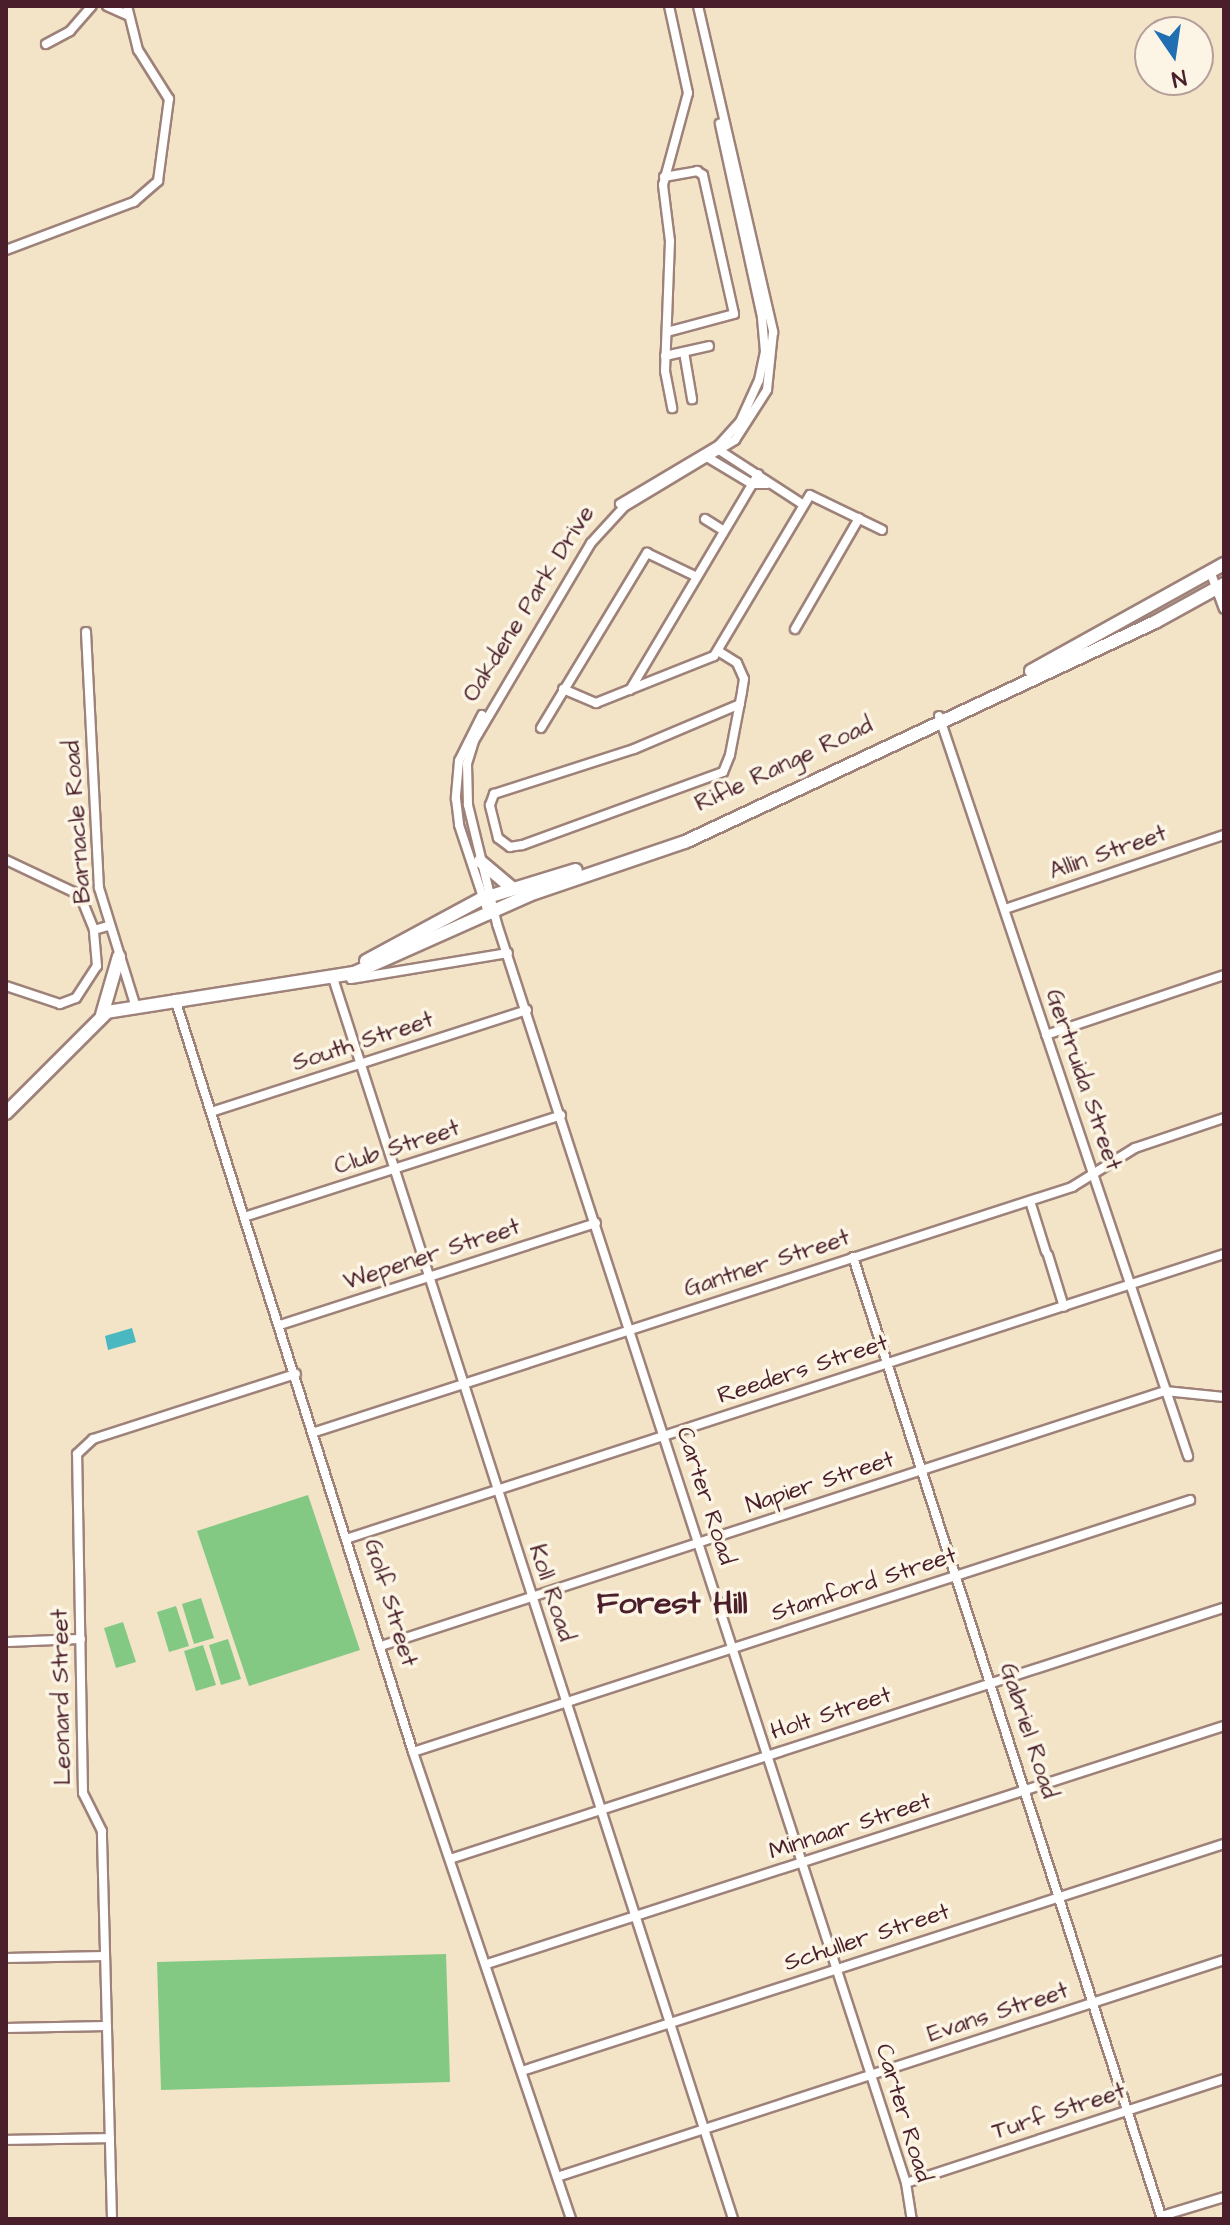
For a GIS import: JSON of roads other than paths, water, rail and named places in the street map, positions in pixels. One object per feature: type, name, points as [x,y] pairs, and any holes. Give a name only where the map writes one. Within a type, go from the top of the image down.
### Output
[{"type":"main road","name":"Rifle Range Road","points":[[350,972],[486,897],[668,843],[940,719],[1224,564]]},
{"type":"main road","name":"Rifle Range Road","points":[[350,972],[491,910],[685,842],[1221,586]]},
{"type":"main road","points":[[480,861],[512,888]]},
{"type":"main road","points":[[102,1015],[119,956]]},
{"type":"main road","points":[[6,1113],[102,1015],[135,1004],[334,980],[350,972]]},
{"type":"street","points":[[46,44],[70,31],[92,6]]},
{"type":"street","points":[[6,250],[143,197],[163,168],[169,99],[138,50],[128,11],[107,6]]},
{"type":"street","points":[[669,6],[688,93],[664,177],[671,260],[665,356],[672,408]]},
{"type":"street","name":"Oakdene Park Drive","points":[[491,910],[459,825],[462,777],[474,741],[601,529],[636,499],[718,450],[740,422],[754,396],[764,336],[696,6]]},
{"type":"street","points":[[664,177],[692,171],[703,175],[734,314],[667,332]]},
{"type":"street","points":[[665,356],[709,346]]},
{"type":"street","points":[[684,352],[692,399]]},
{"type":"street","points":[[718,450],[802,504]]},
{"type":"street","points":[[707,456],[752,484],[767,484]]},
{"type":"street","points":[[629,691],[758,474]]},
{"type":"street","points":[[563,689],[596,703],[718,651],[802,504],[817,495],[882,530]]},
{"type":"street","points":[[795,629],[859,518]]},
{"type":"street","points":[[705,519],[724,531]]},
{"type":"street","points":[[541,728],[647,553],[697,577]]},
{"type":"street","points":[[1210,571],[1221,586],[1224,609]]},
{"type":"street","name":"Barnacle Road","points":[[86,632],[99,888],[108,926],[135,1004]]},
{"type":"street","points":[[718,651],[741,668],[740,704],[728,762],[715,777],[522,845],[510,847],[498,838],[490,805],[494,794],[634,749],[740,704]]},
{"type":"street","name":"Gertruida Street","points":[[940,719],[1188,1456]]},
{"type":"street","name":"Oakdene Park Drive","points":[[462,777],[486,897]]},
{"type":"street","name":"Allin Street","points":[[1005,909],[1224,835]]},
{"type":"street","points":[[6,860],[80,895],[94,930],[97,966],[76,998],[60,1004],[6,986]]},
{"type":"street","name":"Carter Road","points":[[491,910],[527,1010],[906,2183],[912,2219]]},
{"type":"street","points":[[94,930],[108,926]]},
{"type":"street","points":[[334,980],[508,953]]},
{"type":"street","points":[[1046,1035],[1224,975]]},
{"type":"street","name":"Koll Road","points":[[334,980],[358,1065],[733,2219]]},
{"type":"street","name":"Golf Street","points":[[175,998],[384,1645],[413,1752],[453,1858],[571,2219]]},
{"type":"street","name":"South Street","points":[[211,1112],[527,1010]]},
{"type":"street","name":"Club Street","points":[[244,1217],[561,1115]]},
{"type":"street","name":"Gantner Street","points":[[315,1432],[629,1328],[1030,1201],[1094,1176],[1135,1148],[1224,1118]]},
{"type":"street","points":[[1030,1201],[1064,1307]]},
{"type":"street","name":"Wepener Street","points":[[280,1325],[596,1223]]},
{"type":"street","name":"Reeders Street","points":[[349,1538],[1224,1254]]},
{"type":"street","name":"Gabriel Road","points":[[853,1257],[1130,2109],[1162,2218]]},
{"type":"street","name":"Leonard Street","points":[[112,2219],[102,1831],[83,1793],[76,1459],[81,1446],[296,1374]]},
{"type":"street","name":"Napier Street","points":[[384,1645],[1165,1391],[1224,1397]]},
{"type":"street","name":"Stamford Street","points":[[413,1752],[1190,1500]]},
{"type":"street","name":"Holt Street","points":[[453,1858],[1223,1608]]},
{"type":"street","points":[[6,1642],[81,1639]]},
{"type":"street","name":"Minnaar Street","points":[[487,1964],[1224,1726]]},
{"type":"street","name":"Schuller Street","points":[[522,2071],[1224,1844]]},
{"type":"street","points":[[6,1958],[105,1956]]},
{"type":"street","name":"Evans Street","points":[[557,2177],[1224,1960]]},
{"type":"street","points":[[6,2028],[107,2026]]},
{"type":"street","name":"Turf Street","points":[[906,2183],[1224,2079]]},
{"type":"street","points":[[6,2140],[110,2138]]},
{"type":"street","points":[[1162,2218],[1224,2197]]},
{"type":"water","points":[[132,1328],[136,1342],[108,1350],[105,1336]]},
{"type":"district","name":"Forest Hill","points":[[672,1604]]}]
